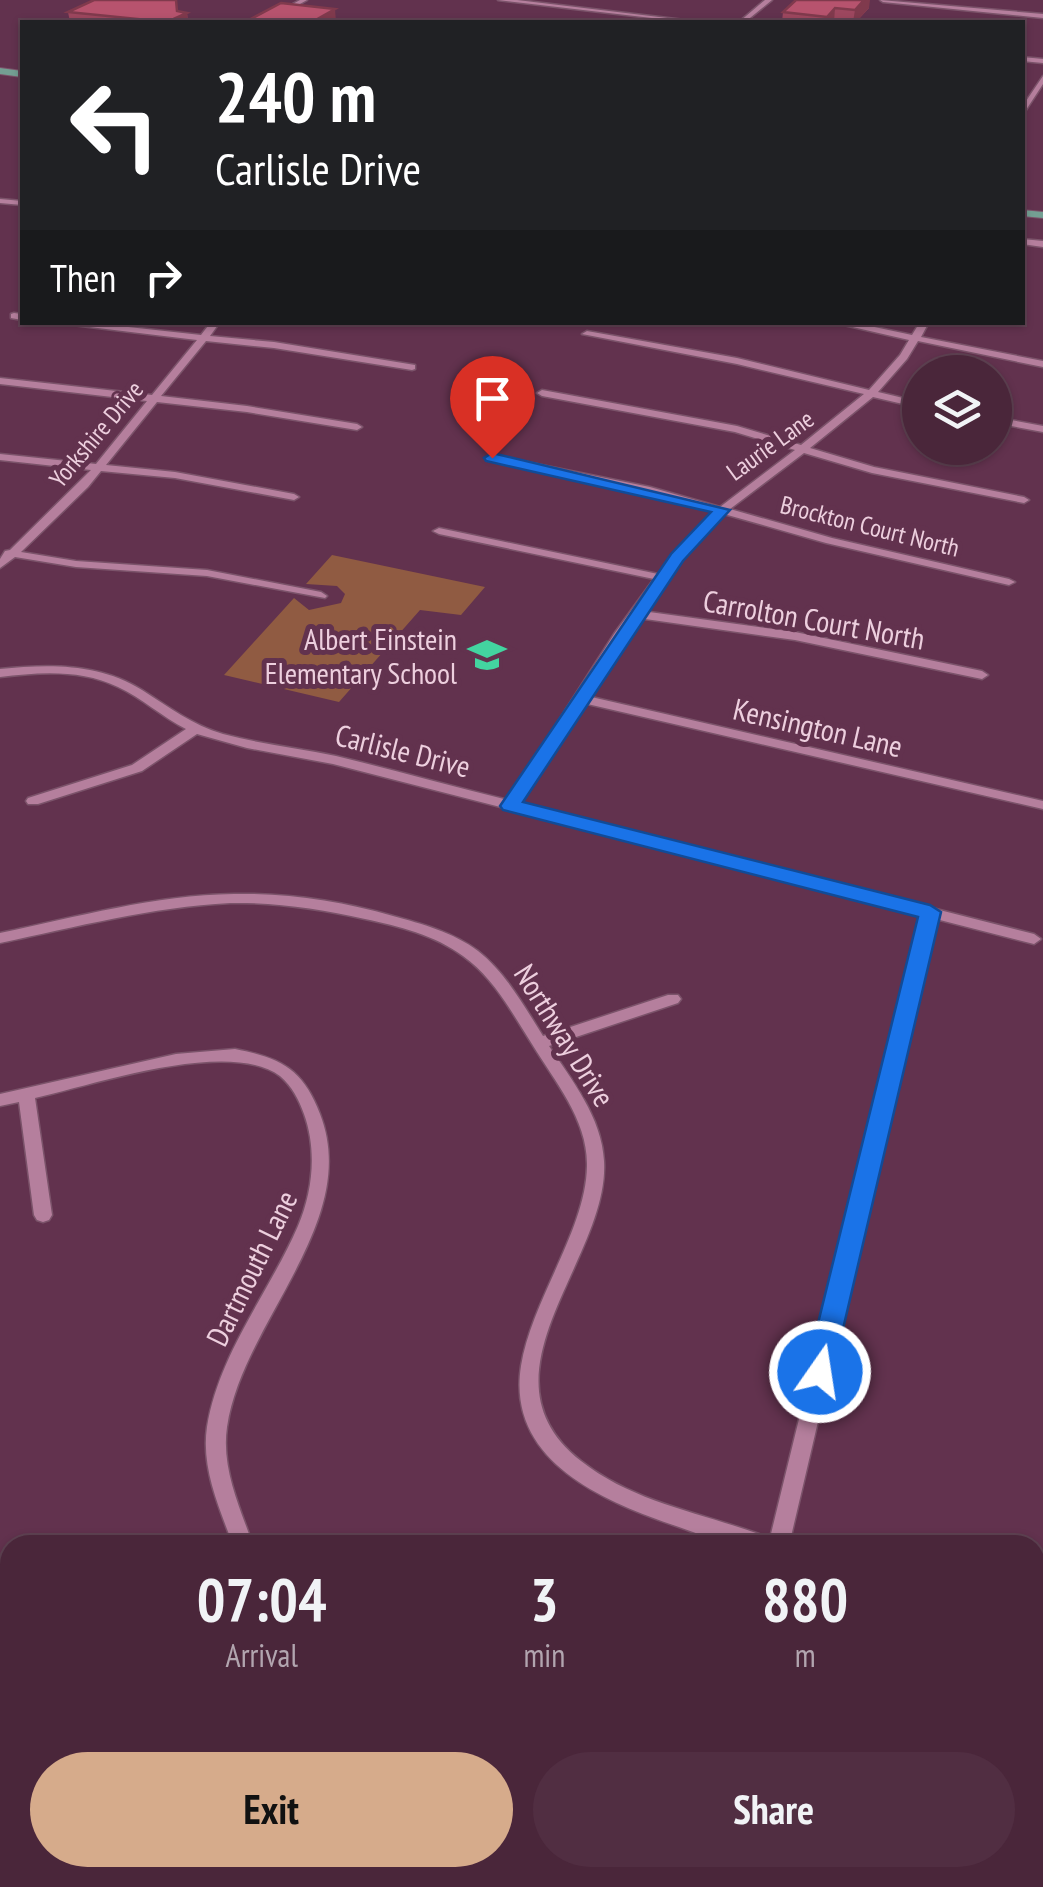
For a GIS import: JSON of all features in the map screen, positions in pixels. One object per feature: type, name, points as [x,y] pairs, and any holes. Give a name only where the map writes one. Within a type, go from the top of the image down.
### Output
[{"type":"street","points":[[268,20],[304,0]]},
{"type":"street","points":[[500,0],[683,20]]},
{"type":"street","points":[[744,20],[768,0]]},
{"type":"street","points":[[883,0],[1043,17]]},
{"type":"street","points":[[1025,109],[1043,78]]},
{"type":"street","points":[[79,325],[412,367]]},
{"type":"street","name":"Yorkshire Drive","points":[[0,565],[6,553],[100,467],[214,325]]},
{"type":"street","points":[[848,325],[1043,364]]},
{"type":"street","name":"Laurie Lane","points":[[510,806],[663,578],[722,510],[872,394],[916,341],[924,325]]},
{"type":"street","points":[[587,334],[737,361],[902,402]]},
{"type":"street","points":[[0,382],[357,427]]},
{"type":"street","points":[[542,393],[722,426],[888,474],[1024,500]]},
{"type":"street","points":[[1012,423],[1042,429]]},
{"type":"street","points":[[0,457],[205,480],[294,497]]},
{"type":"street","name":"Brockton Court North","points":[[492,458],[722,510],[886,556],[1008,582]]},
{"type":"street","points":[[439,530],[663,578]]},
{"type":"street","points":[[6,553],[76,564],[207,572],[321,596]]},
{"type":"street","name":"Carrolton Court North","points":[[638,614],[796,636],[982,675]]},
{"type":"street","name":"Carlisle Drive","points":[[0,673],[54,669],[98,675],[128,686],[196,728],[1034,938]]},
{"type":"street","name":"Kensington Lane","points":[[582,698],[1043,805]]},
{"type":"street","points":[[33,800],[137,768],[196,728]]},
{"type":"street","name":"Northway Drive","points":[[0,938],[207,898],[264,896],[321,902],[411,926],[460,946],[490,971],[539,1043],[588,1125],[596,1165],[582,1226],[531,1358],[529,1401],[537,1428],[557,1456],[597,1484],[736,1535]]},
{"type":"street","points":[[781,1535],[930,912]]},
{"type":"street","points":[[539,1043],[673,998]]},
{"type":"street","name":"Dartmouth Lane","points":[[0,1100],[160,1063],[222,1054],[265,1061],[304,1090],[318,1130],[319,1191],[296,1250],[232,1372],[216,1432],[217,1462],[239,1535]]},
{"type":"street","points":[[26,1094],[43,1215]]},
{"type":"shaded area","points":[[332,555],[485,587],[461,615],[420,610],[339,702],[224,675],[294,598],[309,610],[341,603],[345,594],[337,586],[306,584]]},
{"type":"building","points":[[94,0],[176,0],[177,11],[187,13],[171,20],[147,20],[68,12]]},
{"type":"building","points":[[796,0],[864,0],[855,10],[835,8],[827,17],[783,12]]},
{"type":"building","points":[[281,3],[335,9],[316,20],[249,20]]},
{"type":"place","name":"Albert Einstein Elementary School","points":[[487,655]]},
{"type":"route","points":[[492,458],[634,486],[722,510],[677,557],[510,806],[930,912],[820,1372]]}]
